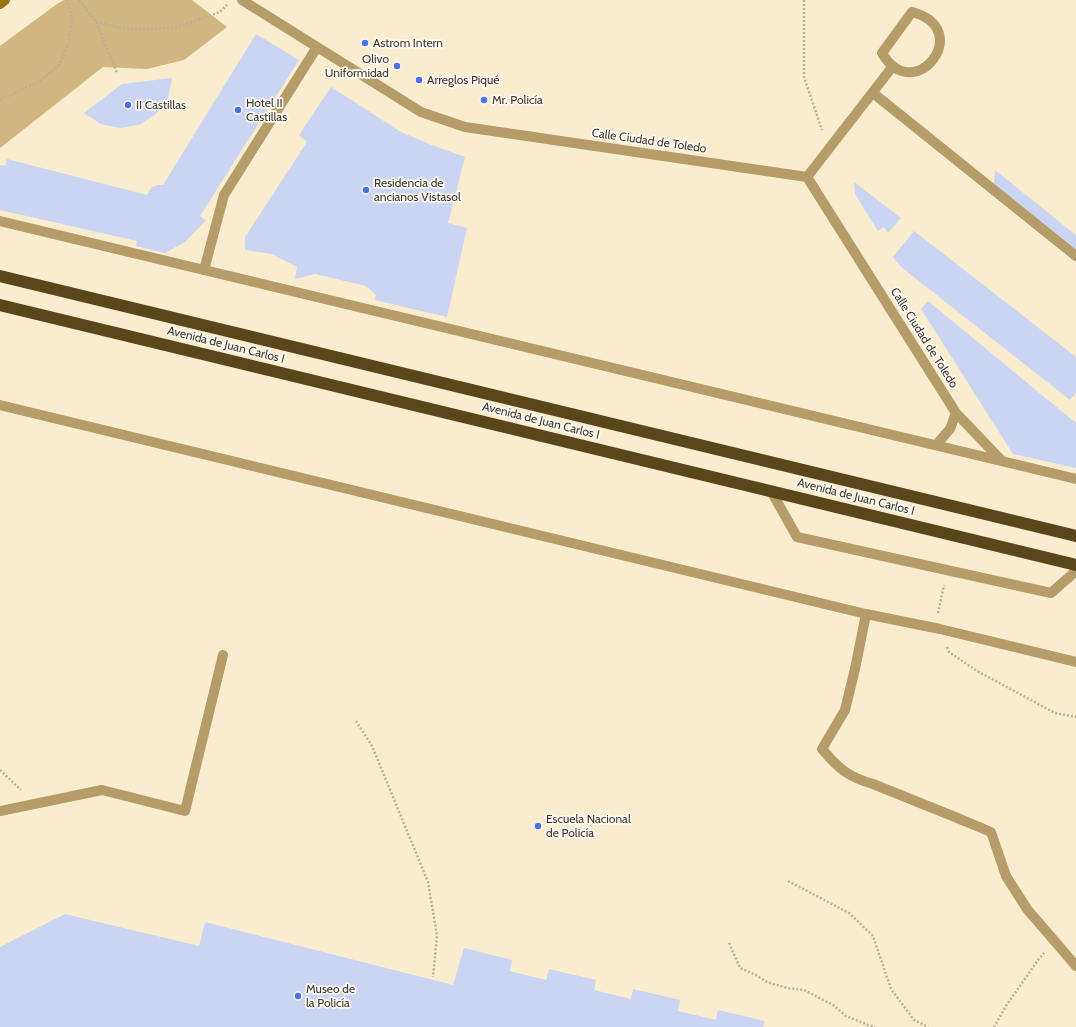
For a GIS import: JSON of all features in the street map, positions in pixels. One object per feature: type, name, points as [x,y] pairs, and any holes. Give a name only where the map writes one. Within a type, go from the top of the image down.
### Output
[{"type":"highway","name":"Avenida de Juan Carlos I","points":[[0,276],[1076,536]]},
{"type":"highway","name":"Avenida de Juan Carlos I","points":[[0,305],[1076,565]]},
{"type":"street","points":[[0,4],[5,0]]},
{"type":"street","name":"Calle Ciudad de Toledo","points":[[242,0],[421,112],[465,127],[807,177],[956,413],[1002,461]]},
{"type":"street","points":[[912,12],[922,14],[930,20],[940,37],[940,46],[937,55],[931,63],[923,69],[914,72],[904,71],[893,66],[887,61],[882,53],[912,12]]},
{"type":"street","points":[[204,270],[224,195],[317,47]]},
{"type":"street","points":[[807,177],[893,66]]},
{"type":"street","points":[[873,93],[1076,256]]},
{"type":"street","points":[[0,221],[1076,479]]},
{"type":"street","points":[[0,405],[866,614],[940,629],[1076,662]]},
{"type":"street","points":[[936,445],[950,429],[956,413]]},
{"type":"street","points":[[771,491],[797,537],[1051,593],[1076,571]]},
{"type":"street","points":[[866,614],[855,669],[844,710],[822,749],[843,771],[858,780],[872,784],[991,832],[1006,876],[1028,909],[1076,966]]},
{"type":"street","points":[[0,811],[102,790],[186,811],[223,655]]},
{"type":"path","points":[[0,100],[40,81],[59,65],[69,43],[72,17],[67,0]]},
{"type":"path","points":[[79,0],[96,22],[117,73]]},
{"type":"path","points":[[804,0],[804,77],[829,149]]},
{"type":"path","points":[[96,22],[126,29],[174,28],[220,12],[228,4]]},
{"type":"path","points":[[948,570],[938,613],[940,629],[949,652],[977,671],[1055,713],[1076,717]]},
{"type":"path","points":[[356,721],[372,746],[428,882],[437,936],[433,977]]},
{"type":"path","points":[[0,770],[35,803]]},
{"type":"path","points":[[788,881],[849,913],[873,936],[891,990],[914,1020],[928,1027]]},
{"type":"path","points":[[994,1027],[1006,1006],[1034,966],[1055,941]]},
{"type":"path","points":[[729,943],[740,968],[767,982],[787,988],[804,990],[833,1005],[846,1016],[875,1027]]},
{"type":"shaded area","points":[[64,0],[192,0],[227,27],[184,60],[147,69],[103,67],[0,148],[0,46]]},
{"type":"building","name":"Hotel II Castillas","points":[[256,34],[299,60],[200,216],[206,220],[185,242],[165,253],[136,246],[137,241],[0,210],[0,165],[5,166],[7,159],[147,195],[152,187],[163,185]]},
{"type":"building","name":"II Castillas","points":[[172,78],[168,98],[156,114],[139,125],[120,128],[101,124],[84,113],[122,84]]},
{"type":"building","name":"Residencia de ancianos Vistasol","points":[[331,87],[401,132],[465,157],[448,223],[467,228],[447,317],[375,300],[376,295],[366,286],[315,274],[295,279],[297,267],[272,254],[245,250],[245,237],[307,142],[299,135]]},
{"type":"building","points":[[995,170],[1076,235],[1076,249],[994,184]]},
{"type":"building","points":[[854,182],[901,218],[888,233],[884,227],[878,231],[855,194]]},
{"type":"building","points":[[914,231],[1076,357],[1076,393],[1070,400],[901,267],[893,257]]},
{"type":"building","points":[[928,301],[1076,422],[1076,468],[1013,454],[921,309]]},
{"type":"building","points":[[65,914],[199,946],[205,922],[453,985],[464,948],[512,960],[510,971],[546,980],[549,969],[596,980],[594,990],[631,999],[633,989],[680,1000],[678,1011],[716,1020],[718,1010],[765,1021],[763,1027],[0,1027],[0,947]]},
{"type":"place","name":"Astrom Intern","points":[[365,43]]},
{"type":"place","name":"Olivo Uniformidad","points":[[397,66]]},
{"type":"place","name":"Arreglos Piqué","points":[[419,80]]},
{"type":"place","name":"Mr. Policía","points":[[484,100]]},
{"type":"place","name":"II Castillas","points":[[128,105]]},
{"type":"place","name":"Hotel II Castillas","points":[[238,110]]},
{"type":"place","name":"Residencia de ancianos Vistasol","points":[[366,190]]},
{"type":"place","name":"Escuela Nacional de Policía","points":[[538,826]]},
{"type":"place","name":"Museo de la Policía","points":[[298,996]]}]
